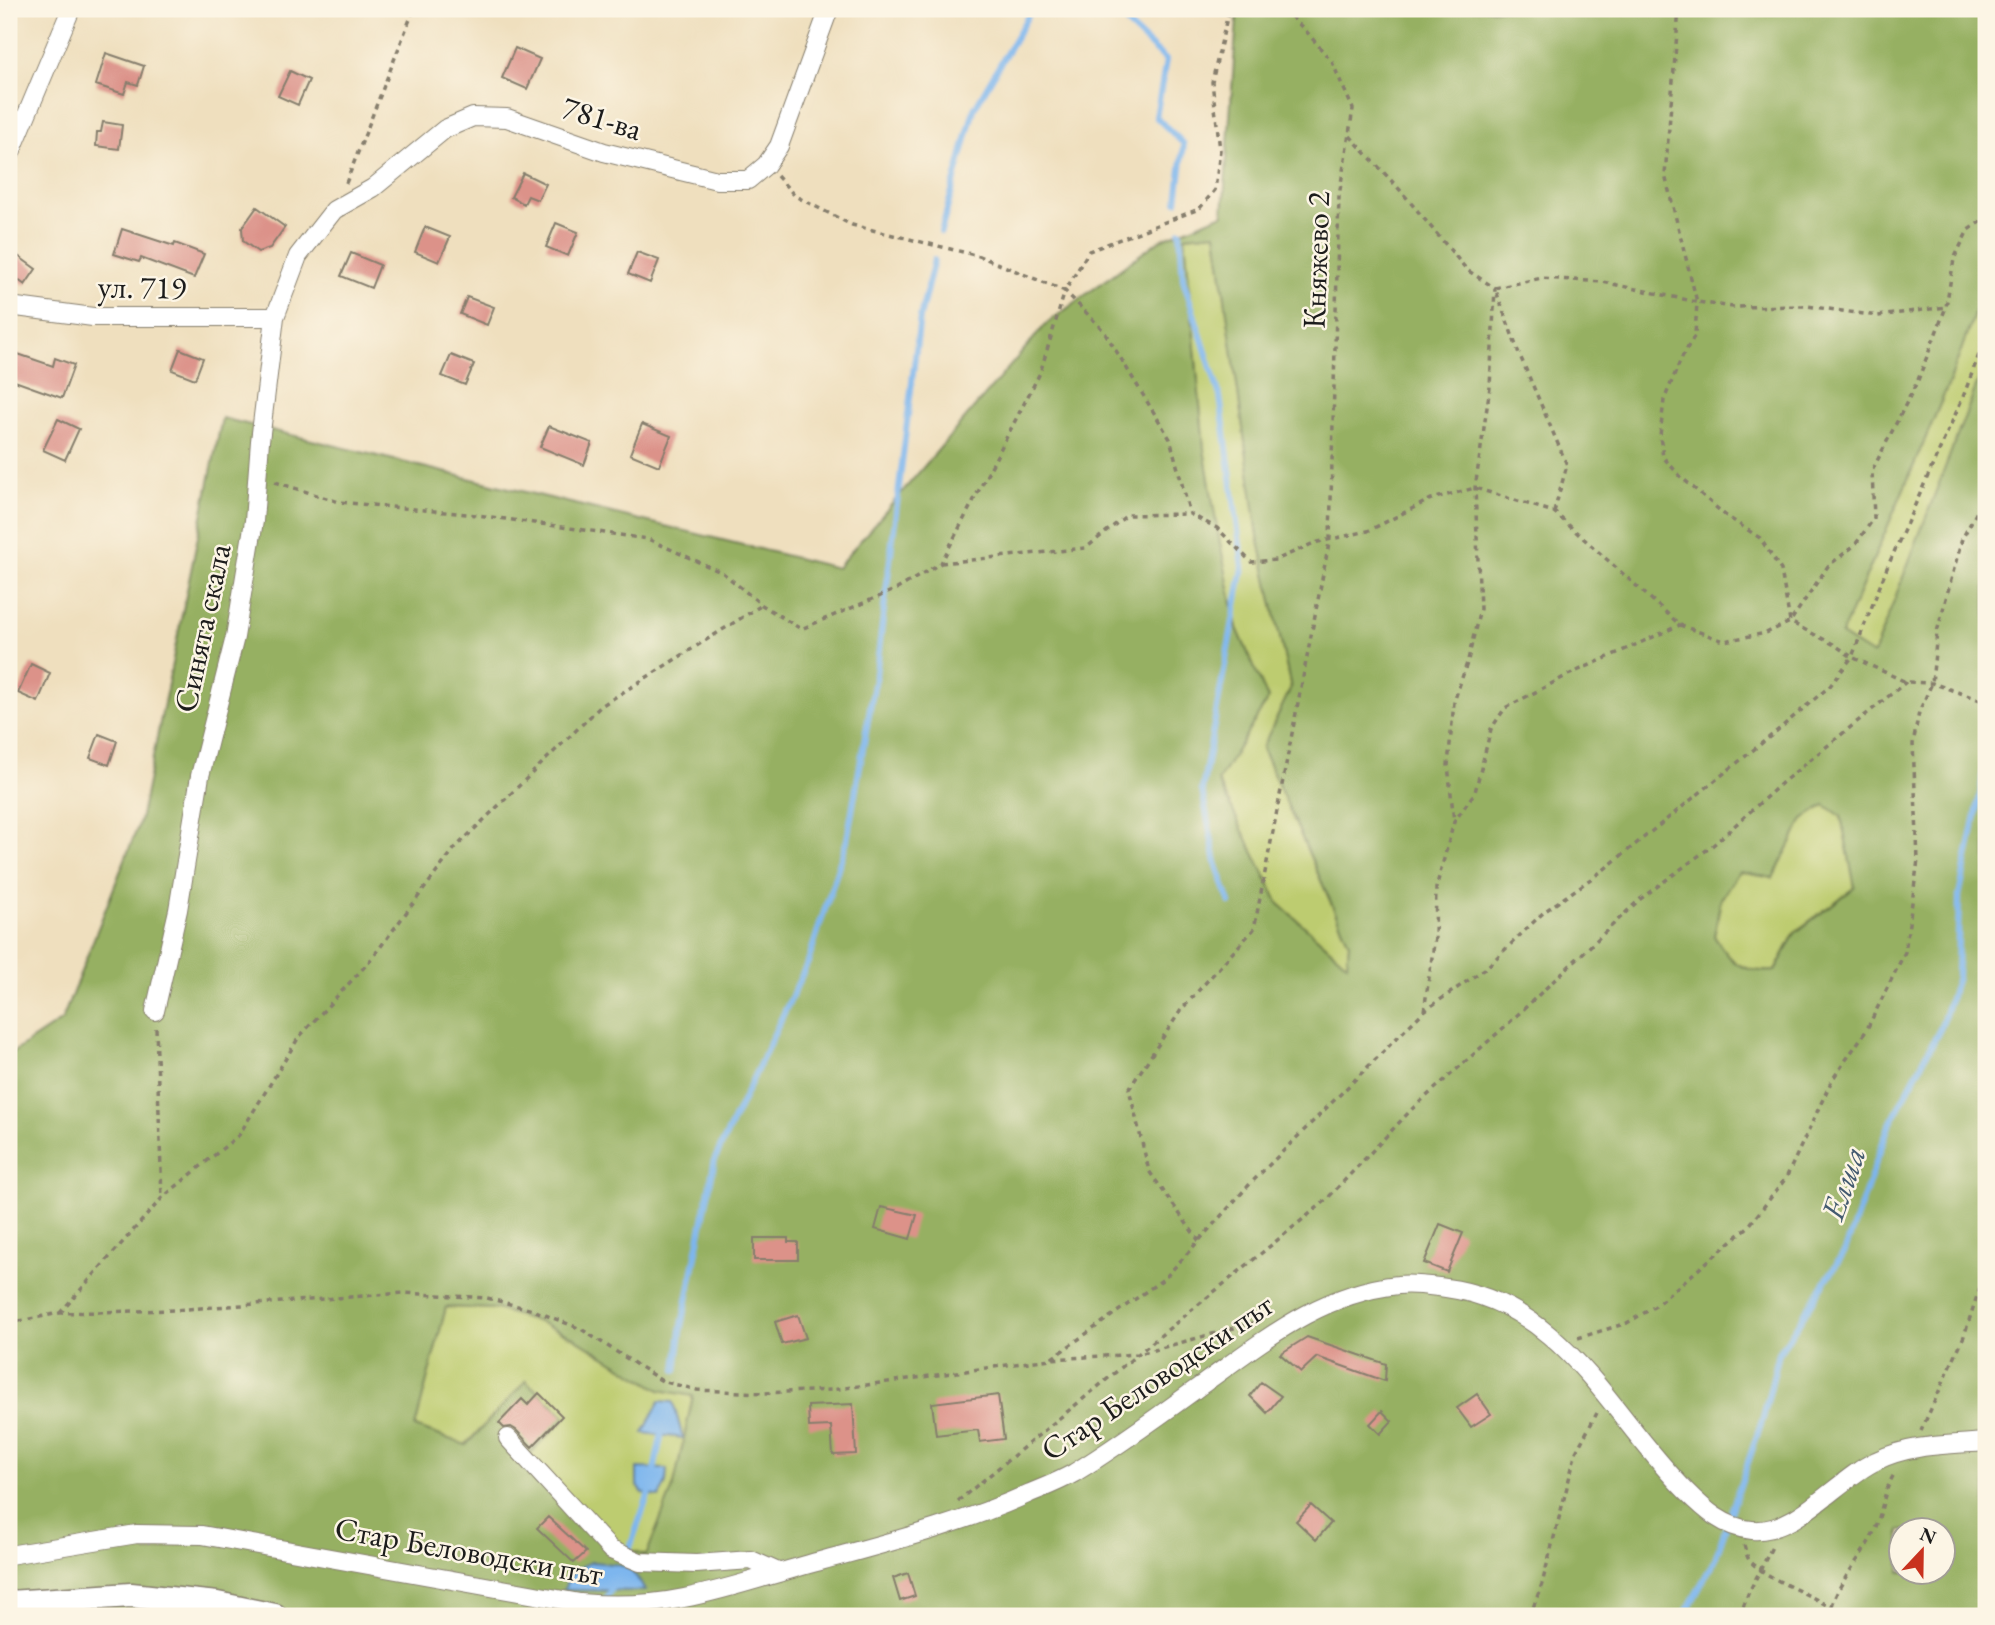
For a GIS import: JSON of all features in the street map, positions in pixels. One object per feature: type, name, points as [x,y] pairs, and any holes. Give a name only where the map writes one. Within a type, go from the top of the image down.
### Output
[{"type":"street","points":[[9,157],[71,9]]},
{"type":"street","points":[[766,165],[779,146],[829,9]]},
{"type":"street","name":"781-ва","points":[[298,256],[334,210],[373,188],[445,130],[473,117],[507,118],[604,152],[718,180],[748,180],[766,165]]},
{"type":"street","name":"Синята скала","points":[[155,1011],[178,909],[200,776],[234,637],[254,521],[275,317],[298,256]]},
{"type":"street","name":"ул. 719","points":[[9,306],[93,317],[275,317]]},
{"type":"street","name":"Стар Беловодски път","points":[[9,1555],[137,1534],[202,1535],[580,1603],[616,1606],[683,1599],[919,1535],[996,1508],[1070,1475],[1145,1426],[1269,1336],[1322,1304],[1365,1290],[1402,1284],[1465,1290],[1495,1300],[1534,1321],[1586,1369],[1668,1473],[1698,1503],[1729,1524]]},
{"type":"street","points":[[508,1438],[611,1550],[640,1562],[696,1564],[742,1559],[763,1563],[778,1572]]},
{"type":"street","points":[[1729,1524],[1755,1531],[1784,1523],[1798,1516],[1848,1476],[1874,1461],[1913,1448],[1986,1442]]},
{"type":"street","points":[[9,1603],[131,1595],[217,1604],[275,1616]]},
{"type":"path","points":[[334,210],[414,9]]},
{"type":"path","points":[[940,563],[1040,373],[1065,291],[1089,251],[1199,209],[1215,190],[1220,150],[1212,82],[1229,9]]},
{"type":"path","name":"Княжево 2","points":[[1199,1241],[1149,1171],[1129,1089],[1181,1010],[1254,929],[1331,538],[1339,196],[1353,109],[1332,62],[1283,9]]},
{"type":"path","points":[[1679,9],[1665,175],[1697,302],[1695,335],[1682,357],[1664,400],[1660,436],[1663,457],[1725,515],[1760,538],[1781,570],[1790,622]]},
{"type":"path","points":[[1349,136],[1400,190],[1467,270],[1495,288],[1518,351],[1567,465],[1554,512]]},
{"type":"path","points":[[766,165],[795,196],[852,225],[979,256],[1065,291],[1104,331],[1171,439],[1190,514]]},
{"type":"path","points":[[257,476],[339,502],[477,515],[648,539],[723,573],[762,605],[801,629],[897,589],[940,563],[1086,548],[1127,514],[1190,514],[1217,528],[1251,562],[1276,560],[1314,542],[1368,531],[1431,499],[1475,488],[1554,512],[1680,625],[1724,641],[1766,633],[1790,622],[1828,566],[1855,545],[1874,518],[1872,471],[1919,380],[1946,307],[1954,259],[1968,230],[1986,218]]},
{"type":"path","points":[[1495,288],[1542,278],[1591,282],[1733,307],[1807,306],[1878,316],[1946,307]]},
{"type":"path","points":[[1454,822],[1448,765],[1454,702],[1468,660],[1480,609],[1475,488],[1490,387],[1495,288]]},
{"type":"path","points":[[1051,1359],[1165,1278],[1249,1185],[1424,1011],[1486,968],[1544,912],[1602,872],[1830,685],[1852,657],[1886,568],[1963,397],[1986,335]]},
{"type":"path","points":[[1559,1344],[1627,1323],[1654,1307],[1748,1227],[1786,1178],[1832,1080],[1866,1031],[1905,952],[1918,860],[1913,744],[1919,712],[1932,683],[1937,632],[1962,539],[1986,495]]},
{"type":"path","points":[[60,1313],[162,1198],[239,1135],[299,1037],[369,962],[455,848],[601,706],[762,605]]},
{"type":"path","points":[[1790,622],[1852,657],[1906,681],[1932,683],[1986,702]]},
{"type":"path","points":[[1424,1011],[1435,937],[1436,888],[1454,822],[1475,792],[1491,729],[1505,708],[1568,675],[1680,625]]},
{"type":"path","points":[[950,1508],[1324,1202],[1412,1109],[1510,1022],[1639,900],[1712,846],[1783,782],[1906,681]]},
{"type":"path","points":[[155,1011],[162,1198]]},
{"type":"path","points":[[9,1323],[60,1313],[174,1310],[404,1293],[487,1298],[533,1310],[582,1329],[662,1381],[677,1387],[764,1393],[831,1390],[1051,1359],[1139,1354],[1257,1322]]},
{"type":"path","points":[[1530,1616],[1542,1584],[1576,1452],[1607,1396]]},
{"type":"path","points":[[1740,1616],[1748,1594],[1784,1523]]},
{"type":"path","points":[[1729,1524],[1742,1536],[1748,1559],[1761,1570],[1821,1601],[1842,1616]]},
{"type":"green space","points":[[1242,9],[1986,9],[1986,281],[1950,381],[1841,635],[1873,655],[1986,361],[1986,1616],[9,1616],[9,1055],[62,1020],[140,821],[222,418],[837,568],[1046,324],[1160,240],[1223,214],[1237,18]],"holes":[[[1216,233],[1258,536],[1291,688],[1262,748],[1349,943],[1347,964],[1279,904],[1218,781],[1268,699],[1237,628],[1204,449],[1185,236]],[[1825,805],[1841,816],[1855,887],[1795,933],[1775,971],[1754,970],[1738,965],[1726,954],[1714,936],[1721,899],[1739,872],[1773,878],[1803,819]],[[446,1307],[496,1309],[539,1322],[573,1337],[660,1390],[693,1396],[674,1485],[646,1556],[613,1544],[529,1455],[566,1417],[526,1381],[466,1445],[415,1427]]]},
{"type":"green space","points":[[1216,233],[1258,536],[1291,688],[1262,749],[1349,943],[1347,964],[1279,904],[1218,781],[1268,699],[1237,628],[1204,449],[1185,236]]},
{"type":"green space","points":[[1986,281],[1986,361],[1873,656],[1841,635],[1950,381]]},
{"type":"green space","points":[[1826,804],[1841,816],[1855,887],[1795,932],[1775,971],[1754,970],[1738,964],[1714,936],[1721,899],[1739,872],[1773,878],[1803,819]]},
{"type":"green space","points":[[446,1307],[496,1309],[539,1322],[573,1337],[660,1390],[693,1396],[674,1485],[646,1557],[613,1544],[528,1456],[527,1381],[465,1445],[415,1427]]},
{"type":"water","points":[[660,1401],[673,1402],[683,1438],[643,1433]]},
{"type":"water","points":[[637,1468],[667,1469],[666,1483],[659,1497],[643,1493],[637,1485]]},
{"type":"water","points":[[592,1562],[625,1567],[635,1575],[645,1591],[564,1590],[574,1572]]},
{"type":"building","points":[[515,48],[540,59],[527,89],[502,78]]},
{"type":"building","points":[[106,53],[144,66],[138,85],[128,82],[124,94],[96,85]]},
{"type":"building","points":[[290,71],[309,80],[298,105],[278,96]]},
{"type":"building","points":[[103,122],[122,125],[119,149],[96,146],[97,132],[101,132]]},
{"type":"building","points":[[523,173],[546,184],[538,200],[528,196],[524,204],[511,197]]},
{"type":"building","points":[[257,207],[285,227],[270,248],[258,252],[243,241],[242,228]]},
{"type":"building","points":[[556,223],[578,232],[568,256],[546,247]]},
{"type":"building","points":[[425,227],[450,237],[439,262],[415,252]]},
{"type":"building","points":[[122,229],[204,254],[194,278],[141,258],[139,262],[114,254]]},
{"type":"building","points":[[637,252],[659,260],[650,283],[628,274]]},
{"type":"building","points":[[351,253],[380,265],[371,288],[341,276]]},
{"type":"building","points":[[18,256],[36,269],[25,285],[9,273]]},
{"type":"building","points":[[467,297],[494,307],[487,325],[460,314]]},
{"type":"building","points":[[180,349],[203,358],[195,379],[172,370]]},
{"type":"building","points":[[9,351],[53,366],[55,358],[74,365],[62,398],[9,379]]},
{"type":"building","points":[[451,355],[474,364],[465,385],[442,376]]},
{"type":"building","points":[[58,419],[79,429],[65,460],[43,450]]},
{"type":"building","points":[[642,424],[671,436],[659,466],[630,454]]},
{"type":"building","points":[[549,426],[592,443],[584,465],[540,447]]},
{"type":"building","points":[[31,664],[50,673],[38,702],[18,693]]},
{"type":"building","points":[[99,734],[117,741],[109,765],[90,758]]},
{"type":"building","points":[[881,1207],[917,1215],[910,1239],[875,1229]]},
{"type":"building","points":[[1440,1224],[1463,1233],[1447,1272],[1424,1263]]},
{"type":"building","points":[[754,1238],[788,1238],[788,1242],[798,1242],[798,1260],[754,1260]]},
{"type":"building","points":[[798,1315],[806,1338],[782,1344],[775,1322]]},
{"type":"building","points":[[1307,1337],[1386,1364],[1385,1381],[1317,1357],[1301,1372],[1280,1354]]},
{"type":"building","points":[[1261,1382],[1281,1396],[1267,1413],[1250,1396]]},
{"type":"building","points":[[539,1393],[562,1416],[532,1447],[516,1430],[511,1427],[504,1428],[499,1423],[522,1399],[528,1405]]},
{"type":"building","points":[[1477,1394],[1491,1414],[1471,1427],[1457,1408]]},
{"type":"building","points":[[998,1395],[1004,1439],[980,1442],[978,1430],[936,1435],[932,1403]]},
{"type":"building","points":[[853,1404],[856,1454],[833,1455],[831,1426],[809,1427],[808,1406]]},
{"type":"building","points":[[1382,1411],[1392,1421],[1380,1434],[1370,1424]]},
{"type":"building","points":[[1311,1505],[1331,1523],[1316,1540],[1296,1521]]},
{"type":"building","points":[[548,1517],[586,1552],[574,1563],[537,1528]]},
{"type":"building","points":[[908,1573],[915,1596],[900,1601],[893,1578]]},
{"type":"waterway","points":[[941,232],[974,109],[1032,9]]},
{"type":"waterway","points":[[1122,9],[1127,24],[1166,60],[1156,117],[1184,144],[1177,201]]},
{"type":"waterway","points":[[1180,231],[1183,279],[1220,396],[1243,567],[1202,790],[1216,863],[1230,903]]},
{"type":"waterway","points":[[676,1370],[681,1331],[715,1159],[808,962],[847,840],[876,674],[920,317],[934,260]]},
{"type":"waterway","name":"Елша","points":[[1684,1616],[1715,1559],[1763,1418],[1779,1353],[1845,1251],[1888,1128],[1941,1027],[1957,977],[1959,896],[1982,786],[1986,747]]},
{"type":"waterway","points":[[653,1476],[663,1428]]},
{"type":"waterway","points":[[627,1556],[650,1490]]},
{"type":"waterway","points":[[596,1616],[614,1584]]}]
